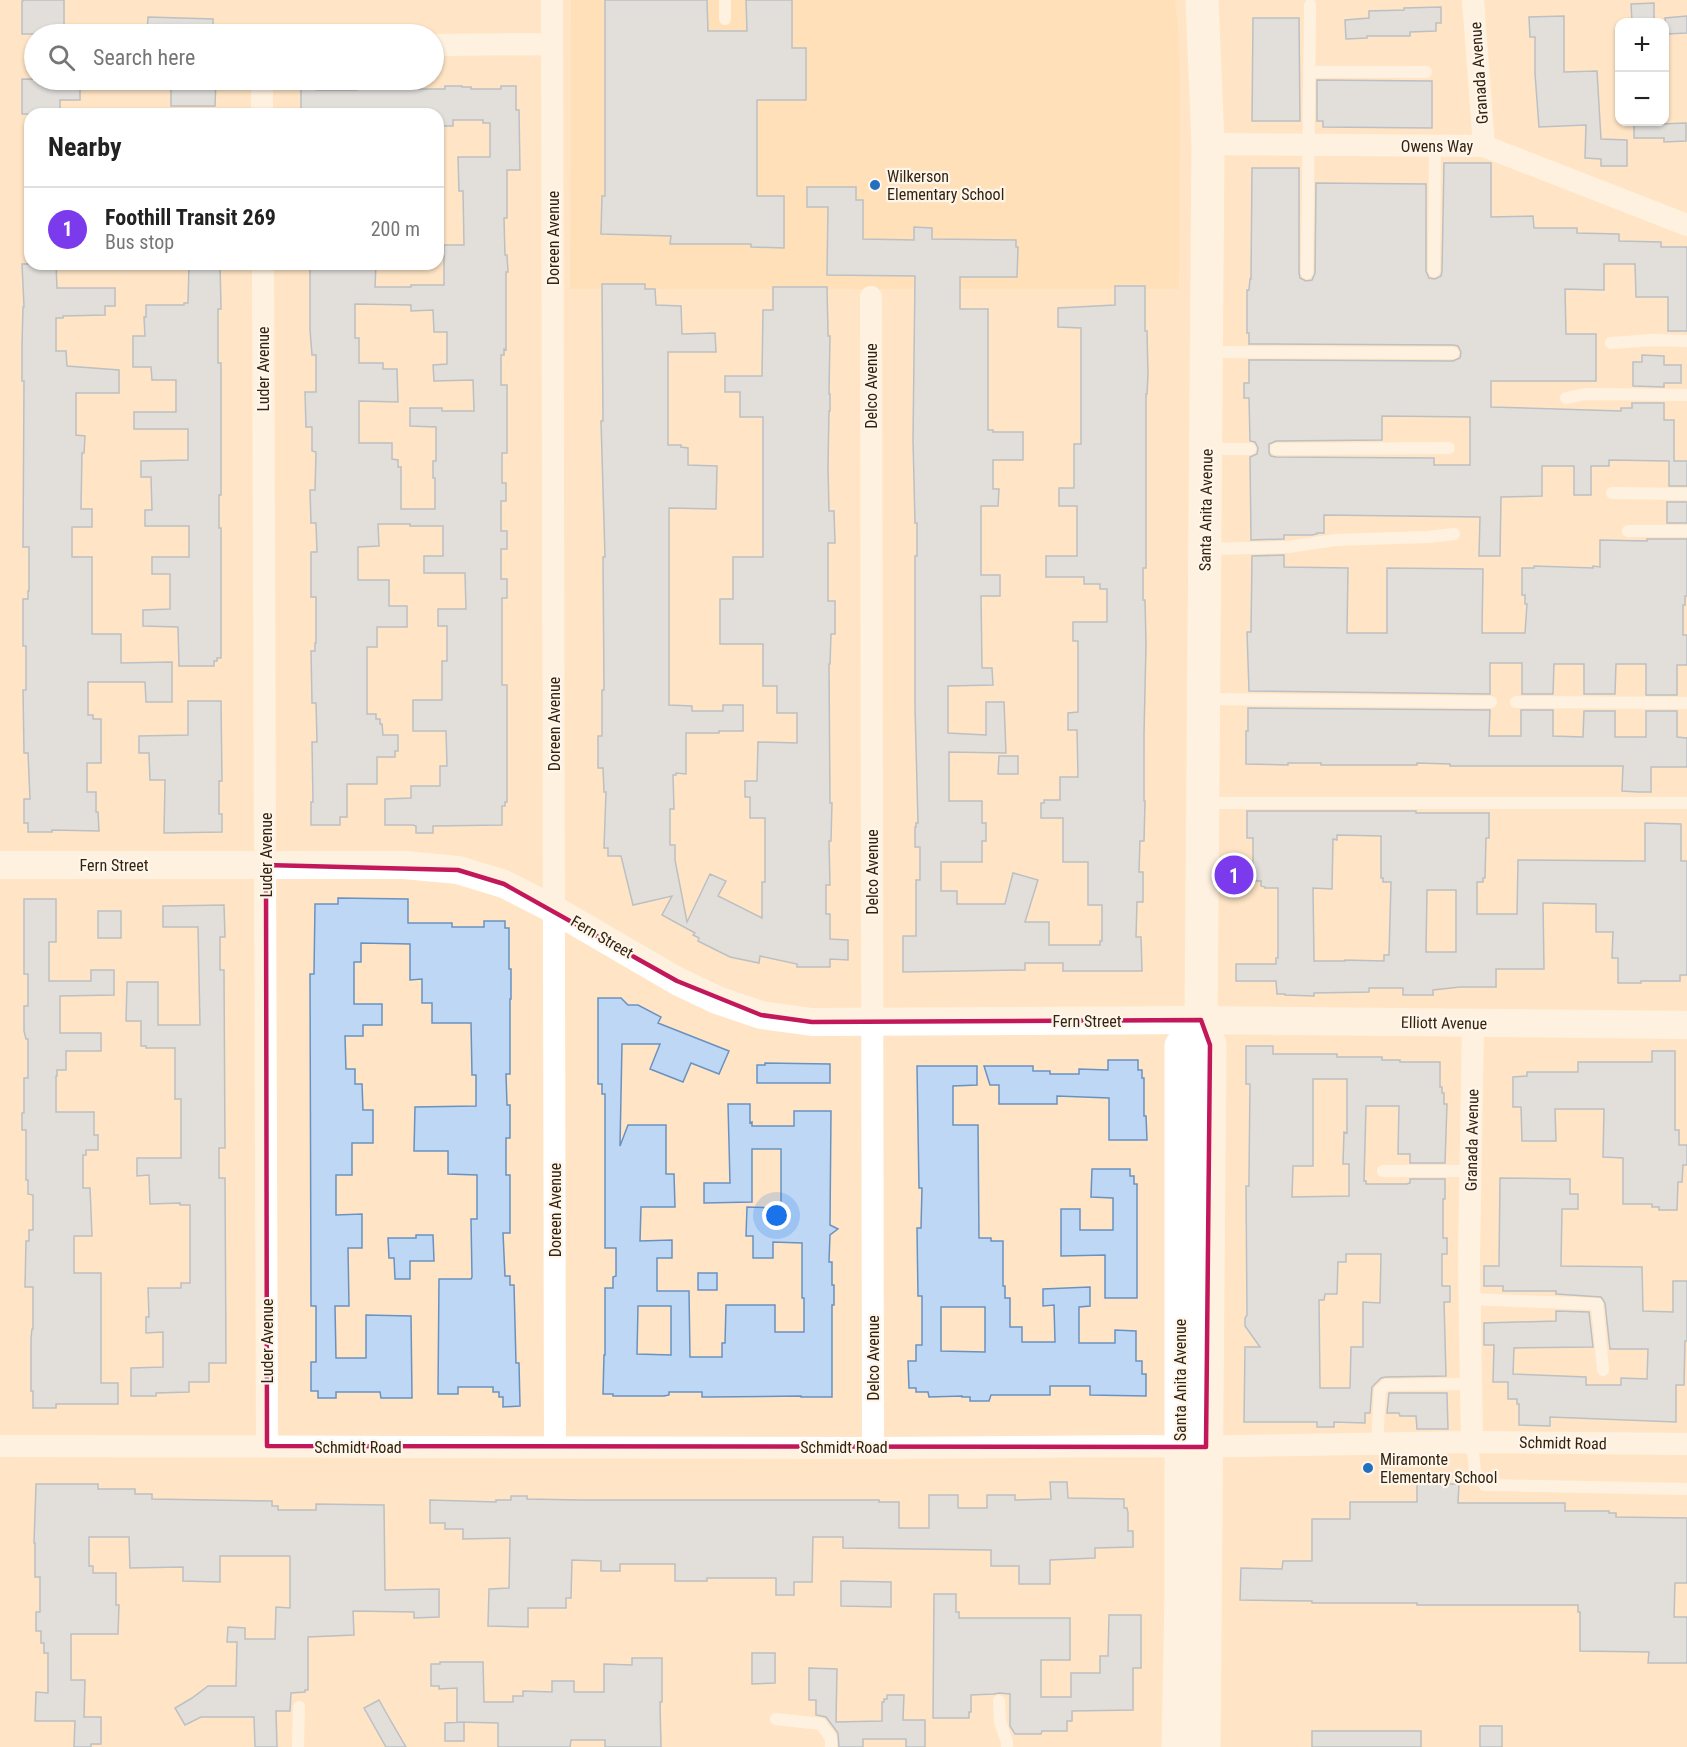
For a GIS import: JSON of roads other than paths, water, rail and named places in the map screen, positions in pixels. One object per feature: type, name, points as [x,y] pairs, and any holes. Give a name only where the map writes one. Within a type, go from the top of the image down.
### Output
[{"type":"main road","name":"Santa Anita Avenue","points":[[1202,0],[1208,144],[1202,1020],[1181,1046],[1204,1747]]},
{"type":"main road","name":"Santa Anita Avenue","points":[[1178,1747],[1181,1598],[1193,1447]]},
{"type":"street","name":"Doreen Avenue","points":[[552,0],[555,1447]]},
{"type":"street","name":"Granada Avenue","points":[[1473,0],[1484,146]]},
{"type":"street","points":[[444,45],[552,44]]},
{"type":"street","points":[[262,90],[262,108]]},
{"type":"street","name":"Owens Way","points":[[1208,144],[1484,146],[1687,225]]},
{"type":"street","name":"Luder Avenue","points":[[263,270],[267,1446]]},
{"type":"street","name":"Delco Avenue","points":[[871,297],[873,1448]]},
{"type":"street","name":"Fern Street","points":[[0,866],[404,865],[458,870],[504,884],[555,910],[677,981],[717,1000],[761,1015],[812,1022],[1202,1020]]},
{"type":"street","name":"Elliott Avenue","points":[[1202,1020],[1687,1025]]},
{"type":"street","name":"Granada Avenue","points":[[1472,1442],[1469,1260],[1473,1024]]},
{"type":"street","name":"Schmidt Road","points":[[0,1446],[873,1448],[1193,1447],[1472,1442],[1687,1444]]},
{"type":"lane","points":[[725,0],[725,19]]},
{"type":"lane","points":[[1307,273],[1310,4]]},
{"type":"lane","points":[[1309,72],[1426,72]]},
{"type":"lane","points":[[1434,271],[1435,146]]},
{"type":"lane","points":[[1611,343],[1653,340],[1687,341]]},
{"type":"lane","points":[[1208,352],[1453,353]]},
{"type":"lane","points":[[1566,398],[1585,394],[1687,394]]},
{"type":"lane","points":[[1276,449],[1449,448]]},
{"type":"lane","points":[[1207,449],[1250,449]]},
{"type":"lane","points":[[1612,493],[1687,494]]},
{"type":"lane","points":[[1628,531],[1687,531]]},
{"type":"lane","points":[[1206,549],[1288,547],[1335,540],[1454,534]]},
{"type":"lane","points":[[1204,699],[1491,702]]},
{"type":"lane","points":[[1516,702],[1687,703]]},
{"type":"lane","points":[[1204,803],[1687,803]]},
{"type":"lane","points":[[1383,1171],[1472,1171]]},
{"type":"lane","points":[[1469,1299],[1597,1304],[1603,1370]]},
{"type":"lane","points":[[1377,1444],[1380,1390],[1386,1384],[1471,1384]]},
{"type":"lane","points":[[1472,1442],[1475,1471],[1484,1485],[1687,1489]]},
{"type":"lane","points":[[999,1701],[1000,1722],[1007,1747]]},
{"type":"lane","points":[[298,1747],[299,1707]]},
{"type":"lane","points":[[776,1719],[821,1724],[831,1738],[831,1747]]},
{"type":"place","name":"Wilkerson Elementary School","points":[[875,185]]},
{"type":"place","name":"Foothill Transit 269","points":[[1234,875]]},
{"type":"place","name":"Miramonte Elementary School","points":[[1368,1468]]}]
